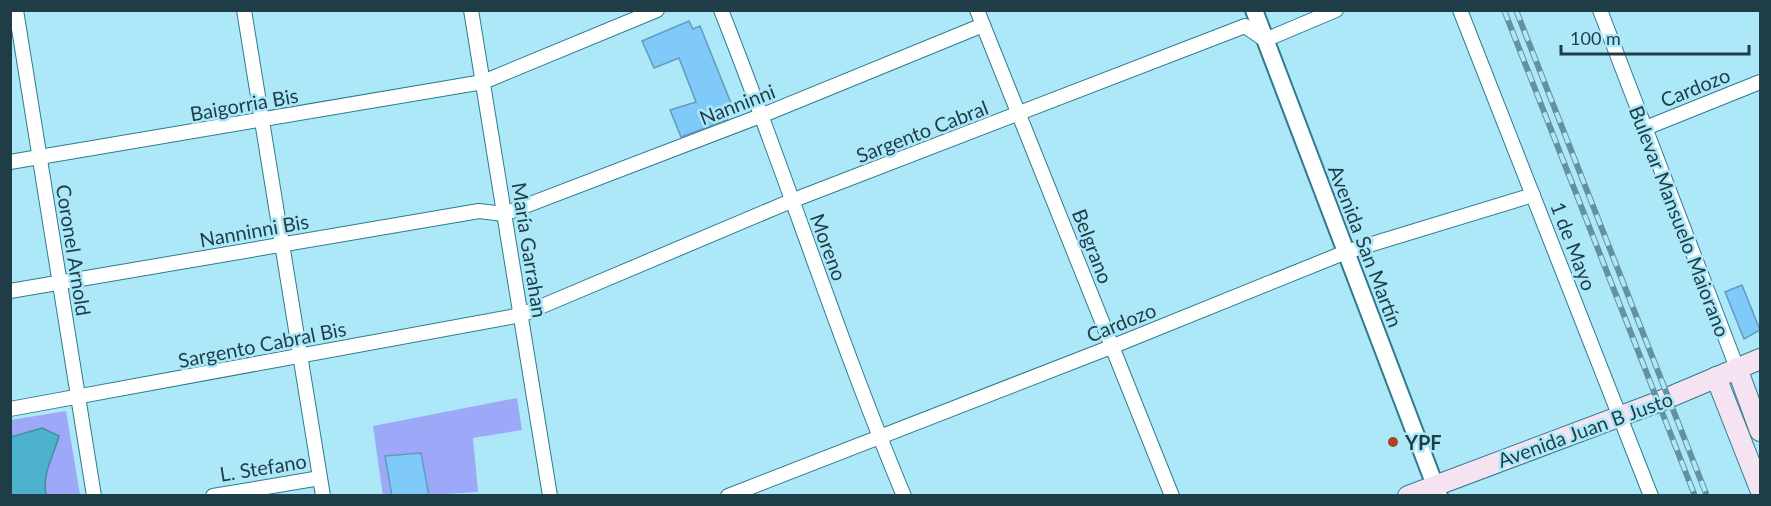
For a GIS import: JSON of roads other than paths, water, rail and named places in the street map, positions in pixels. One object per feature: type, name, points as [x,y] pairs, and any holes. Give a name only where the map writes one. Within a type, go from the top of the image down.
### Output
[{"type":"main road","name":"Avenida Juan B Justo","points":[[1408,495],[1437,490],[1761,359]]},
{"type":"main road","name":"Bulevar Mansuelo Maiorano","points":[[1737,368],[1761,430]]},
{"type":"main road","points":[[1716,377],[1761,489]]},
{"type":"street","name":"Coronel Arnold","points":[[16,10],[94,495]]},
{"type":"street","points":[[244,10],[323,495]]},
{"type":"street","name":"María Garrahan","points":[[471,10],[550,495]]},
{"type":"street","name":"Baigorria Bis","points":[[10,162],[483,82],[657,10]]},
{"type":"street","name":"Moreno","points":[[721,10],[763,115],[792,201],[879,436],[904,495]]},
{"type":"street","name":"Belgrano","points":[[977,10],[1172,495]]},
{"type":"street","name":"Avenida San Martín","points":[[1254,10],[1437,490]]},
{"type":"street","points":[[1265,40],[1335,10]]},
{"type":"street","name":"1 de Mayo","points":[[1460,10],[1651,495]]},
{"type":"street","name":"Bulevar Mansuelo Maiorano","points":[[1599,10],[1737,368]]},
{"type":"street","name":"Nanninni","points":[[504,214],[763,115],[982,25]]},
{"type":"street","name":"Sargento Cabral","points":[[521,315],[792,201],[1021,115],[1245,26],[1265,40]]},
{"type":"street","name":"Cardozo","points":[[1643,129],[1761,82]]},
{"type":"street","name":"Cardozo","points":[[728,495],[1111,347],[1346,252],[1533,195]]},
{"type":"street","name":"Nanninni Bis","points":[[10,291],[479,212],[504,214]]},
{"type":"street","name":"Sargento Cabral Bis","points":[[10,409],[521,315]]},
{"type":"street","name":"L. Stefano","points":[[213,495],[321,478]]},
{"type":"railway","points":[[1504,10],[1695,496]]},
{"type":"railway","points":[[1516,10],[1707,496]]},
{"type":"place","name":"YPF","points":[[1393,442]]}]
